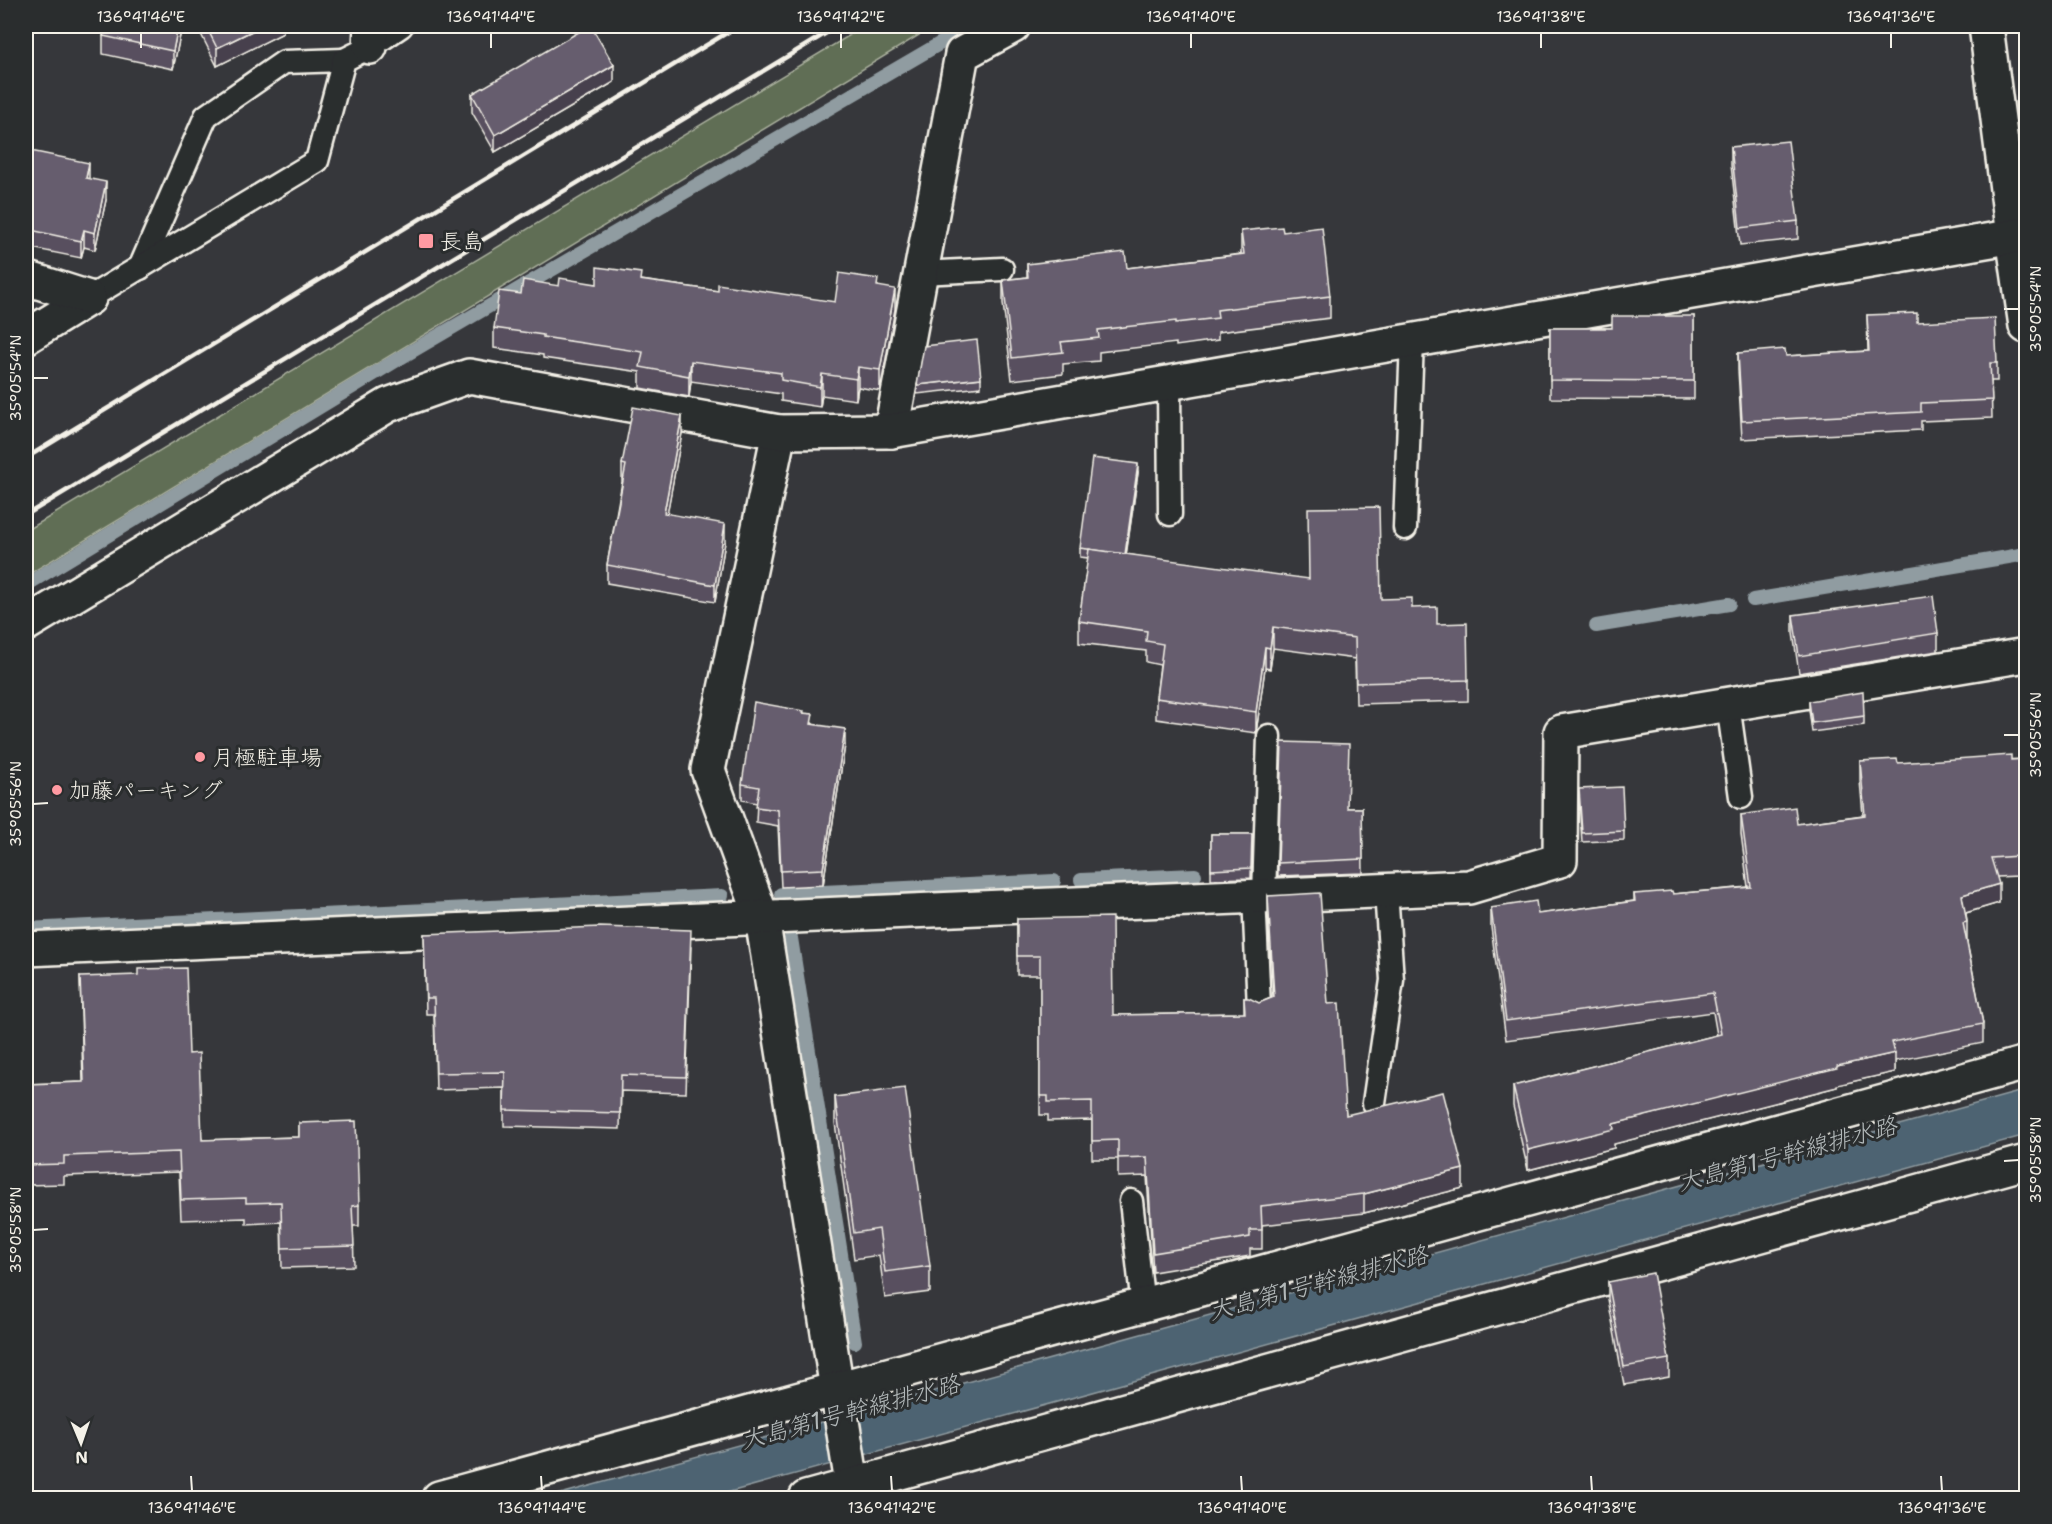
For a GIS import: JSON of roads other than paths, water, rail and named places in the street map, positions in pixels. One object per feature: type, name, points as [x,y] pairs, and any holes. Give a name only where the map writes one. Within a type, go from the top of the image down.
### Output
[{"type":"street","points":[[891,431],[962,54],[1013,26]]},
{"type":"street","points":[[1986,26],[2020,235],[2026,326]]},
{"type":"street","points":[[26,624],[388,405],[469,376],[779,432],[891,431],[2020,235]]},
{"type":"street","points":[[26,278],[89,298]]},
{"type":"street","points":[[26,337],[89,298]]},
{"type":"street","points":[[779,432],[708,770],[762,918],[855,1485]]},
{"type":"street","points":[[26,949],[1468,887],[1560,860],[1561,732],[2026,655]]},
{"type":"street","points":[[439,1498],[839,1398],[1143,1306],[2026,1063]]},
{"type":"street","points":[[806,1498],[2026,1162]]},
{"type":"lane","points":[[140,268],[206,116],[284,62],[362,44],[401,26]]},
{"type":"lane","points":[[89,298],[317,161],[362,44]]},
{"type":"lane","points":[[920,273],[1002,269]]},
{"type":"lane","points":[[1405,528],[1412,340]]},
{"type":"lane","points":[[1169,383],[1170,514]]},
{"type":"lane","points":[[1728,704],[1741,797]]},
{"type":"lane","points":[[1259,1008],[1259,896],[1269,736]]},
{"type":"lane","points":[[1374,1103],[1392,980],[1386,891]]},
{"type":"lane","points":[[1131,1201],[1143,1306]]},
{"type":"water","points":[[2026,1090],[2026,1135],[708,1498],[546,1498]]},
{"type":"waterway","points":[[26,585],[402,357],[970,26]]},
{"type":"waterway","points":[[1753,600],[2026,554]]},
{"type":"waterway","points":[[1596,626],[1729,604]]},
{"type":"waterway","points":[[1081,880],[1195,875]]},
{"type":"waterway","points":[[781,894],[1054,881]]},
{"type":"waterway","points":[[26,929],[722,896]]},
{"type":"waterway","points":[[791,938],[855,1342]]},
{"type":"railway","points":[[26,458],[738,26]]},
{"type":"railway","points":[[26,515],[838,26]]},
{"type":"place","name":"長島","points":[[426,241]]},
{"type":"place","name":"月極駐車場","points":[[200,757]]},
{"type":"place","name":"加藤パーキング","points":[[57,790]]},
{"type":"water label","name":"大島第1号幹線排水路","points":[[1787,1154]]},
{"type":"water label","name":"大島第1号幹線排水路","points":[[1318,1283]]},
{"type":"water label","name":"大島第1号幹線排水路","points":[[850,1412]]}]
